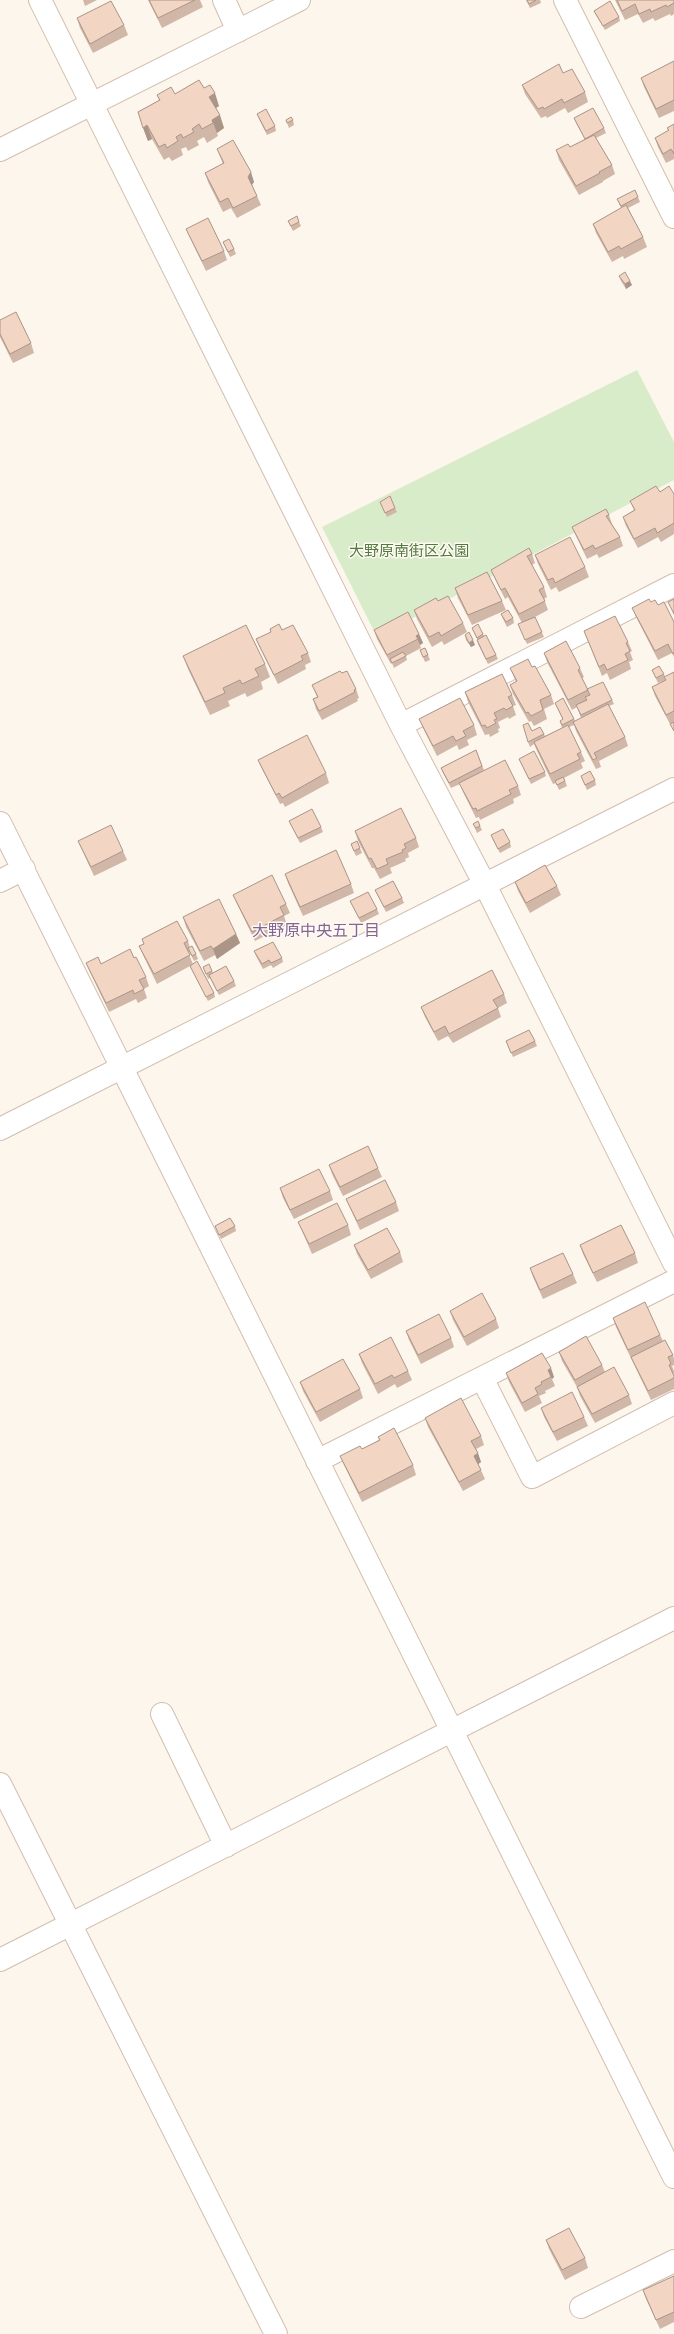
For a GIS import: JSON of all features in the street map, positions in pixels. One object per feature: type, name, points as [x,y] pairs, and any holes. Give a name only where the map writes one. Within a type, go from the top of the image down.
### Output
[{"type":"street","points":[[40,0],[401,725],[484,883],[674,1263]]},
{"type":"street","points":[[224,0],[238,31]]},
{"type":"street","points":[[0,150],[300,0]]},
{"type":"street","points":[[565,0],[674,217]]},
{"type":"street","points":[[401,725],[674,585]]},
{"type":"street","points":[[0,1129],[484,883],[674,789]]},
{"type":"street","points":[[0,823],[451,1732],[674,2177]]},
{"type":"street","points":[[0,881],[24,869]]},
{"type":"street","points":[[317,1461],[674,1281]]},
{"type":"street","points":[[482,1378],[532,1476],[674,1403]]},
{"type":"street","points":[[0,1960],[674,1618]]},
{"type":"street","points":[[162,1714],[226,1846]]},
{"type":"street","points":[[0,1784],[276,2334]]},
{"type":"street","points":[[581,2307],[674,2261]]},
{"type":"green space","name":"大野原南街区公園","points":[[637,370],[674,442],[674,480],[377,637],[322,527]]},
{"type":"building","points":[[149,0],[195,0],[158,18]]},
{"type":"building","points":[[527,0],[536,0],[529,4]]},
{"type":"building","points":[[617,0],[674,0],[674,3],[667,7],[666,5],[651,12],[650,9],[639,14],[635,4],[622,11]]},
{"type":"building","points":[[111,1],[124,25],[90,44],[77,18]]},
{"type":"building","points":[[610,1],[619,17],[603,26],[594,11]]},
{"type":"building","points":[[674,61],[674,100],[656,109],[641,78]]},
{"type":"building","points":[[559,64],[563,73],[572,69],[585,92],[564,103],[562,99],[544,109],[543,107],[538,109],[522,85]]},
{"type":"building","points":[[199,80],[204,88],[210,85],[215,93],[209,97],[220,115],[212,120],[213,123],[202,129],[199,124],[192,129],[194,132],[183,138],[181,134],[176,137],[178,141],[167,148],[165,144],[159,147],[147,125],[143,128],[138,112],[160,100],[157,95],[171,87],[175,94]]},
{"type":"building","points":[[593,108],[604,128],[585,139],[574,118]]},
{"type":"building","points":[[266,109],[275,126],[266,131],[257,114]]},
{"type":"building","points":[[291,117],[293,120],[287,123],[286,120]]},
{"type":"building","points":[[674,124],[674,154],[671,149],[663,154],[655,138],[669,130],[667,128]]},
{"type":"building","points":[[594,135],[612,165],[576,186],[556,150],[568,144],[570,147]]},
{"type":"building","points":[[233,140],[251,172],[248,177],[257,196],[233,208],[228,198],[220,202],[205,173],[224,163],[217,149]]},
{"type":"building","points":[[635,190],[638,197],[621,206],[617,199]]},
{"type":"building","points":[[626,205],[643,237],[621,249],[619,246],[608,252],[593,224]]},
{"type":"building","points":[[297,216],[299,222],[291,226],[288,221]]},
{"type":"building","points":[[208,218],[224,251],[202,261],[186,229]]},
{"type":"building","points":[[229,239],[234,249],[228,252],[223,242]]},
{"type":"building","points":[[625,272],[630,281],[625,284],[619,276]]},
{"type":"building","points":[[16,312],[31,343],[10,354],[0,334],[0,320]]},
{"type":"building","points":[[656,486],[660,492],[669,486],[674,494],[674,523],[657,533],[655,528],[634,539],[623,517],[635,510],[630,501]]},
{"type":"building","points":[[390,496],[395,508],[385,513],[380,502]]},
{"type":"building","points":[[606,509],[609,515],[606,516],[620,537],[595,549],[593,545],[584,550],[572,527]]},
{"type":"building","points":[[570,537],[585,567],[555,583],[553,578],[548,580],[535,555]]},
{"type":"building","points":[[529,548],[532,554],[527,556],[544,587],[539,590],[545,601],[519,614],[505,588],[501,590],[491,570]]},
{"type":"building","points":[[487,572],[502,601],[468,615],[455,588]]},
{"type":"building","points":[[448,596],[463,623],[441,636],[439,632],[429,637],[414,610],[436,598],[438,601]]},
{"type":"building","points":[[649,599],[651,602],[655,600],[658,605],[664,602],[674,622],[673,654],[668,644],[655,651],[632,608]]},
{"type":"building","points":[[674,599],[674,614],[668,602]]},
{"type":"building","points":[[508,610],[513,618],[506,622],[501,614]]},
{"type":"building","points":[[408,612],[419,634],[416,636],[418,639],[387,655],[374,630]]},
{"type":"building","points":[[615,616],[628,642],[626,643],[630,651],[625,654],[628,660],[607,670],[604,664],[599,667],[584,631]]},
{"type":"building","points":[[535,617],[542,632],[525,640],[518,624]]},
{"type":"building","points":[[279,624],[282,630],[293,625],[308,653],[301,656],[303,660],[274,675],[256,639],[271,632],[270,629]]},
{"type":"building","points":[[478,624],[483,634],[477,638],[472,628]]},
{"type":"building","points":[[246,625],[265,664],[255,669],[259,676],[242,684],[240,680],[223,688],[225,693],[205,702],[183,656]]},
{"type":"building","points":[[469,632],[473,640],[469,643],[465,635]]},
{"type":"building","points":[[486,635],[496,655],[486,659],[477,640]]},
{"type":"building","points":[[566,641],[580,668],[578,670],[588,690],[568,700],[544,653]]},
{"type":"building","points":[[425,648],[428,655],[423,657],[420,650]]},
{"type":"building","points":[[403,652],[406,656],[392,663],[390,659]]},
{"type":"building","points":[[528,659],[532,667],[535,666],[551,695],[540,700],[543,710],[531,716],[528,712],[526,713],[510,685],[517,681],[510,668]]},
{"type":"building","points":[[659,666],[664,674],[656,678],[652,670]]},
{"type":"building","points":[[340,671],[342,673],[347,671],[356,689],[354,690],[355,692],[319,711],[313,699],[318,697],[312,685]]},
{"type":"building","points":[[674,672],[674,711],[666,715],[652,687],[666,680],[664,677]]},
{"type":"building","points":[[502,674],[512,695],[508,697],[513,706],[506,710],[504,708],[494,713],[497,719],[494,720],[496,723],[487,728],[485,725],[482,726],[465,692]]},
{"type":"building","points":[[603,682],[612,700],[581,715],[576,705],[587,700],[585,697],[590,695],[587,689]]},
{"type":"building","points":[[460,698],[474,725],[463,731],[466,736],[456,741],[453,736],[433,746],[419,719]]},
{"type":"building","points":[[563,698],[574,719],[562,725],[560,721],[563,719],[555,703]]},
{"type":"building","points":[[608,704],[625,737],[594,753],[597,758],[593,760],[573,722]]},
{"type":"building","points":[[674,722],[674,731],[670,724]]},
{"type":"building","points":[[528,723],[532,731],[540,727],[544,734],[528,742],[523,725]]},
{"type":"building","points":[[568,725],[581,752],[577,754],[580,759],[550,774],[534,742]]},
{"type":"building","points":[[307,735],[326,773],[282,798],[279,793],[276,795],[258,760]]},
{"type":"building","points":[[476,750],[482,766],[449,783],[441,768]]},
{"type":"building","points":[[534,751],[545,772],[529,779],[519,759]]},
{"type":"building","points":[[505,760],[518,786],[509,790],[511,794],[477,811],[476,808],[473,809],[459,783]]},
{"type":"building","points":[[590,771],[595,780],[585,785],[581,776]]},
{"type":"building","points":[[563,777],[565,781],[557,785],[555,781]]},
{"type":"building","points":[[401,808],[416,838],[404,844],[406,848],[402,850],[403,852],[386,859],[388,864],[377,869],[371,858],[369,859],[355,831]]},
{"type":"building","points":[[312,809],[321,827],[298,838],[289,821]]},
{"type":"building","points":[[478,821],[480,826],[476,828],[473,824]]},
{"type":"building","points":[[111,825],[123,851],[91,867],[78,841]]},
{"type":"building","points":[[503,829],[510,842],[498,849],[491,835]]},
{"type":"building","points":[[357,841],[360,848],[354,851],[351,844]]},
{"type":"building","points":[[336,850],[351,884],[300,907],[285,874]]},
{"type":"building","points":[[545,865],[557,886],[526,903],[515,882]]},
{"type":"building","points":[[272,875],[286,904],[280,907],[284,915],[252,932],[233,895]]},
{"type":"building","points":[[393,881],[402,898],[384,907],[375,890]]},
{"type":"building","points":[[368,892],[377,909],[359,918],[350,901]]},
{"type":"building","points":[[219,899],[236,934],[213,949],[211,946],[200,951],[183,917]]},
{"type":"building","points":[[177,921],[188,941],[184,943],[190,955],[154,974],[139,946],[144,944],[142,939]]},
{"type":"building","points":[[273,942],[282,958],[271,963],[269,960],[262,964],[254,951]]},
{"type":"building","points":[[192,946],[196,954],[192,956],[188,948]]},
{"type":"building","points":[[130,949],[134,958],[136,957],[146,977],[139,980],[144,989],[134,994],[133,990],[106,1003],[86,963],[98,957],[101,964]]},
{"type":"building","points":[[197,961],[214,993],[206,997],[190,966]]},
{"type":"building","points":[[209,964],[212,971],[206,974],[203,967]]},
{"type":"building","points":[[226,966],[234,981],[217,991],[209,975]]},
{"type":"building","points":[[492,970],[504,994],[493,1000],[498,1008],[449,1034],[445,1026],[434,1032],[421,1007]]},
{"type":"building","points":[[529,1030],[535,1041],[511,1053],[506,1041]]},
{"type":"building","points":[[368,1146],[378,1168],[340,1187],[329,1165]]},
{"type":"building","points":[[319,1169],[330,1191],[290,1210],[280,1188]]},
{"type":"building","points":[[385,1180],[396,1202],[357,1221],[346,1199]]},
{"type":"building","points":[[337,1203],[348,1225],[309,1244],[298,1222]]},
{"type":"building","points":[[230,1218],[235,1226],[219,1235],[215,1226]]},
{"type":"building","points":[[621,1225],[635,1253],[593,1273],[580,1245]]},
{"type":"building","points":[[387,1228],[400,1252],[368,1270],[354,1245]]},
{"type":"building","points":[[563,1253],[573,1274],[540,1290],[530,1268]]},
{"type":"building","points":[[482,1293],[496,1319],[464,1337],[450,1311]]},
{"type":"building","points":[[645,1302],[660,1335],[628,1350],[613,1318]]},
{"type":"building","points":[[439,1314],[451,1338],[418,1355],[406,1331]]},
{"type":"building","points":[[586,1336],[602,1365],[575,1380],[559,1352]]},
{"type":"building","points":[[391,1337],[408,1371],[394,1378],[392,1375],[375,1384],[359,1354]]},
{"type":"building","points":[[665,1340],[673,1355],[668,1357],[671,1364],[669,1365],[674,1378],[648,1391],[631,1357]]},
{"type":"building","points":[[542,1353],[551,1368],[548,1370],[551,1377],[541,1382],[542,1384],[535,1388],[538,1394],[522,1403],[506,1373]]},
{"type":"building","points":[[343,1359],[360,1389],[316,1412],[300,1382]]},
{"type":"building","points":[[614,1367],[629,1395],[592,1414],[577,1387]]},
{"type":"building","points":[[572,1392],[584,1417],[553,1432],[541,1408]]},
{"type":"building","points":[[461,1398],[481,1436],[471,1441],[478,1453],[474,1456],[481,1470],[459,1482],[425,1418]]},
{"type":"building","points":[[394,1428],[413,1465],[359,1493],[340,1456],[360,1446],[362,1449],[380,1440],[378,1437]]},
{"type":"building","points":[[569,2228],[585,2258],[562,2270],[546,2240]]},
{"type":"building","points":[[674,2276],[674,2312],[656,2320],[643,2290]]},
{"type":"district","name":"大野原中央五丁目","points":[[316,930]]}]
